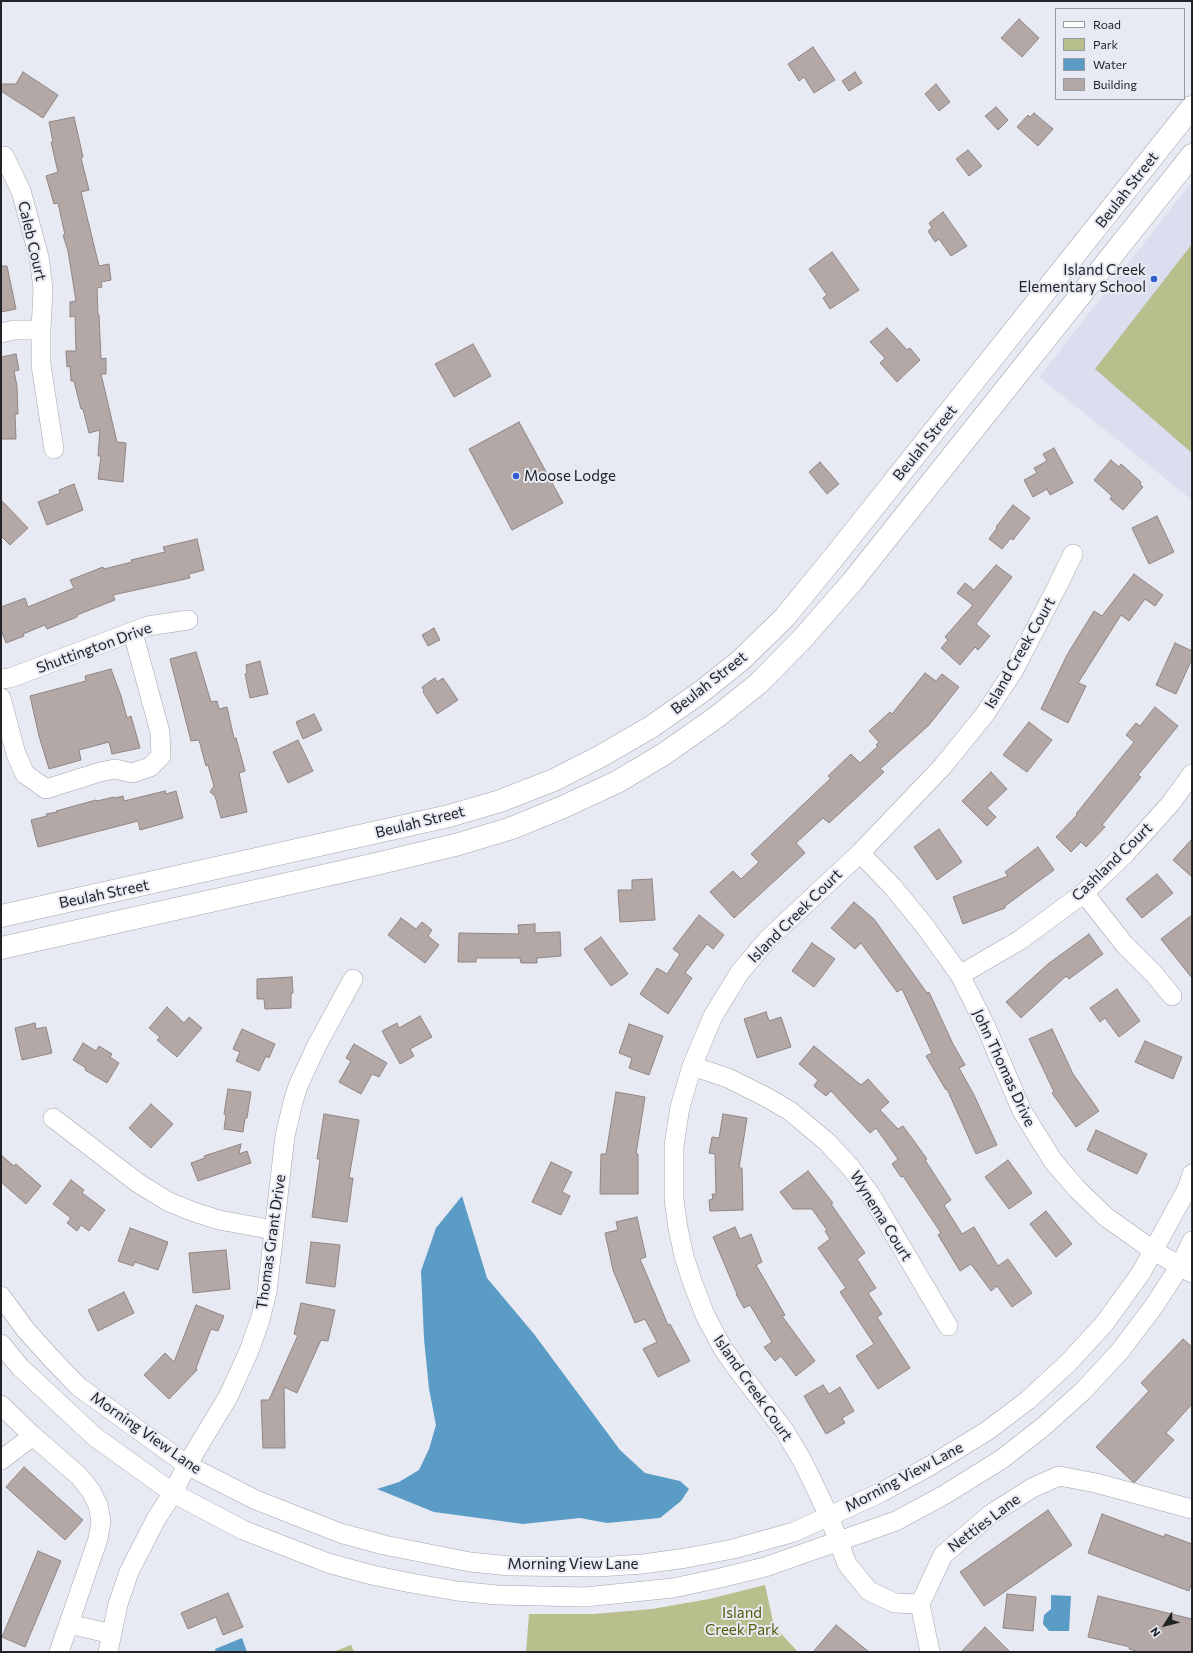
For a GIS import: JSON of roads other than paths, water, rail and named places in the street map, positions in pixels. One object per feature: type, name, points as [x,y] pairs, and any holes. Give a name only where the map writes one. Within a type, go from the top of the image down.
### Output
[{"type":"main road","name":"Beulah Street","points":[[1,916],[449,816],[500,801],[554,780],[601,756],[651,727],[741,660],[785,617],[1192,107]]},
{"type":"main road","name":"Beulah Street","points":[[1,948],[376,864],[458,844],[512,828],[563,807],[617,782],[664,754],[718,716],[759,683],[804,637],[852,582],[1192,155]]},
{"type":"street","name":"Caleb Court","points":[[4,156],[21,191],[39,257],[43,290],[41,365],[54,449]]},
{"type":"street","points":[[1,333],[14,330],[41,330]]},
{"type":"street","name":"Island Creek Court","points":[[840,1542],[803,1462],[784,1430],[722,1347],[705,1315],[692,1281],[678,1228],[674,1200],[674,1146],[680,1107],[692,1066],[712,1016],[740,972],[768,939],[860,853],[943,766],[985,714],[1014,670],[1060,583],[1073,554]]},
{"type":"street","name":"Shuttington Drive","points":[[1,679],[10,678],[133,633],[148,626],[188,620]]},
{"type":"street","points":[[1,698],[16,754],[25,774],[46,789],[100,772],[115,769],[132,773],[150,767],[161,756],[160,732],[133,633]]},
{"type":"street","name":"Cashland Court","points":[[960,976],[1020,940],[1084,893],[1126,853],[1171,803],[1192,774]]},
{"type":"street","name":"John Thomas Drive","points":[[860,853],[892,886],[924,926],[960,976],[986,1027],[1022,1111],[1053,1161],[1077,1190],[1106,1217],[1154,1251],[1186,1269]]},
{"type":"street","points":[[1084,893],[1124,944],[1154,974],[1172,996]]},
{"type":"street","name":"Thomas Grant Drive","points":[[110,1643],[118,1604],[129,1572],[156,1519],[173,1493],[187,1465],[228,1397],[249,1351],[260,1320],[266,1292],[285,1136],[293,1102],[298,1086],[317,1045],[353,979]]},
{"type":"street","name":"Wynema Court","points":[[692,1066],[728,1078],[766,1097],[790,1112],[827,1142],[851,1168],[872,1197],[948,1326]]},
{"type":"street","points":[[53,1118],[138,1183],[169,1202],[218,1220],[274,1230]]},
{"type":"street","name":"Morning View Lane","points":[[1,1296],[36,1341],[79,1387],[187,1465],[256,1500],[340,1533],[423,1554],[470,1562],[510,1566],[598,1567],[643,1564],[686,1558],[732,1549],[794,1532],[880,1493],[928,1467],[987,1431],[1028,1400],[1068,1363],[1104,1324],[1138,1278],[1154,1251],[1187,1189],[1192,1174]]},
{"type":"street","name":"Morning View Lane","points":[[1,1344],[21,1368],[95,1437],[173,1493],[243,1530],[328,1563],[372,1575],[411,1583],[457,1591],[497,1595],[585,1597],[673,1588],[765,1567],[840,1542],[896,1521],[944,1496],[1002,1459],[1043,1427],[1083,1391],[1120,1351],[1154,1306],[1186,1269],[1192,1241]]},
{"type":"street","points":[[1,1405],[33,1436],[79,1476],[91,1491],[98,1505],[101,1521],[98,1539],[60,1652]]},
{"type":"street","points":[[1,1460],[33,1436]]},
{"type":"street","name":"Netties Lane","points":[[920,1604],[942,1555],[991,1514],[1032,1488],[1059,1476],[1096,1483],[1192,1509]]},
{"type":"street","points":[[840,1542],[847,1564],[869,1591],[895,1603],[920,1604],[930,1652]]},
{"type":"street","points":[[69,1624],[110,1643]]},
{"type":"water","points":[[462,1196],[487,1278],[534,1334],[620,1450],[645,1473],[680,1481],[689,1489],[681,1501],[660,1518],[607,1523],[580,1518],[523,1524],[434,1512],[377,1489],[399,1482],[419,1470],[429,1449],[436,1425],[429,1389],[424,1339],[421,1271],[436,1228]]},
{"type":"water","points":[[1051,1595],[1071,1596],[1069,1631],[1049,1631],[1043,1624],[1044,1615],[1051,1609]]},
{"type":"water","points":[[242,1638],[247,1652],[216,1652],[215,1649]]},
{"type":"place","name":"Island Creek Elementary School","points":[[1154,279]]},
{"type":"place","name":"Moose Lodge","points":[[516,476]]},
{"type":"park label","name":"Island Creek Park","points":[[742,1622]]}]
